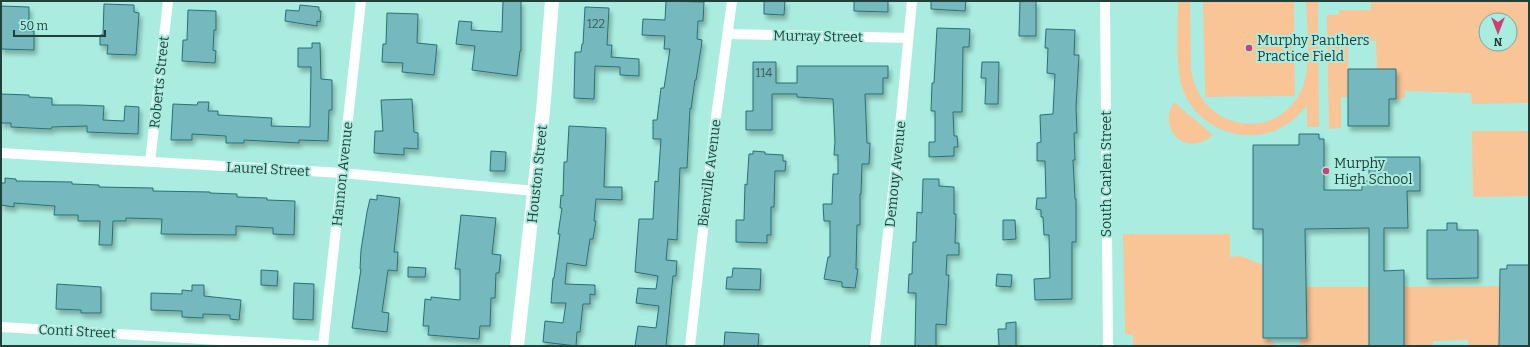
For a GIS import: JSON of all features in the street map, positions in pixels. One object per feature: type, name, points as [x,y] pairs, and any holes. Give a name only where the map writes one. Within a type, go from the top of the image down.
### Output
[{"type":"street","name":"Roberts Street","points":[[150,162],[168,1]]},
{"type":"street","name":"Hannon Avenue","points":[[322,346],[360,1]]},
{"type":"street","name":"Houston Street","points":[[517,346],[544,111],[552,1]]},
{"type":"street","name":"Bienville Avenue","points":[[690,346],[714,124],[732,1]]},
{"type":"street","name":"Demouy Avenue","points":[[875,346],[898,147],[912,1]]},
{"type":"street","name":"South Carlen Street","points":[[1105,1],[1108,346]]},
{"type":"street","name":"Murray Street","points":[[728,34],[908,38]]},
{"type":"street","name":"Laurel Street","points":[[1,153],[342,173],[535,190]]},
{"type":"street","name":"Conti Street","points":[[1,327],[322,346]]},
{"type":"shaded area","points":[[1178,1],[1190,1],[1191,66],[1196,87],[1206,104],[1220,116],[1237,122],[1255,124],[1273,119],[1289,108],[1301,91],[1307,71],[1308,59],[1306,1],[1318,1],[1319,127],[1307,127],[1307,105],[1296,118],[1286,125],[1268,133],[1252,135],[1237,134],[1223,130],[1209,123],[1197,113],[1188,101],[1182,87],[1178,67]]},
{"type":"shaded area","name":"Murphy Panthers Practice Field","points":[[1203,1],[1294,1],[1295,96],[1205,97]]},
{"type":"shaded area","points":[[1371,1],[1529,1],[1529,103],[1472,104],[1471,93],[1405,91],[1405,98],[1396,99],[1396,69],[1377,69],[1376,41],[1348,40],[1348,97],[1341,97],[1341,128],[1329,129],[1327,15],[1339,15],[1339,10],[1371,10]]},
{"type":"shaded area","points":[[1174,102],[1213,135],[1194,144],[1177,138],[1169,123],[1169,113]]},
{"type":"shaded area","points":[[1472,131],[1529,131],[1529,196],[1473,197]]},
{"type":"shaded area","points":[[1123,234],[1230,234],[1230,257],[1241,256],[1263,265],[1271,342],[1274,342],[1274,346],[1133,346],[1133,335],[1125,334]]},
{"type":"shaded area","points":[[1500,286],[1499,346],[1468,346],[1468,340],[1433,341],[1433,346],[1404,346],[1404,287]]},
{"type":"shaded area","points":[[1306,287],[1369,287],[1369,346],[1297,346],[1297,344],[1300,344]]},
{"type":"building","points":[[503,1],[521,1],[521,51],[517,76],[472,70],[475,46],[456,44],[459,21],[472,22],[471,30],[502,32]]},
{"type":"building","points":[[666,1],[704,2],[703,21],[698,21],[697,39],[702,40],[691,109],[690,108],[687,168],[680,168],[677,240],[668,239],[666,260],[677,261],[676,276],[673,276],[666,346],[635,346],[638,326],[656,328],[659,306],[636,303],[638,288],[656,289],[658,276],[635,272],[639,219],[653,219],[655,181],[658,182],[661,139],[653,139],[653,120],[657,120],[661,88],[664,88],[670,49],[664,49],[665,36],[642,35],[643,19],[665,20]]},
{"type":"building","points":[[764,1],[785,1],[784,15],[764,14]]},
{"type":"building","points":[[854,1],[888,1],[888,12],[854,11]]},
{"type":"building","points":[[931,1],[966,1],[965,11],[931,9]]},
{"type":"building","points":[[1020,1],[1036,1],[1036,36],[1019,36]]},
{"type":"building","points":[[104,4],[134,5],[134,12],[139,13],[136,55],[107,54],[108,45],[100,45],[100,35],[103,35]]},
{"type":"building","points":[[300,5],[319,7],[319,11],[321,11],[320,22],[317,21],[317,26],[285,21],[286,10],[299,11]]},
{"type":"building","points":[[1,6],[29,7],[29,31],[34,31],[34,50],[1,49]]},
{"type":"building","points":[[585,7],[609,8],[607,45],[612,45],[611,57],[639,59],[639,76],[620,75],[620,67],[595,66],[594,99],[574,98],[575,52],[581,52],[583,44]]},
{"type":"building","points":[[188,10],[216,11],[216,30],[214,30],[213,50],[216,51],[215,63],[182,61],[183,40],[187,40]]},
{"type":"building","points":[[387,13],[418,14],[417,43],[437,45],[434,75],[402,72],[403,63],[382,62],[383,44],[386,44]]},
{"type":"building","points":[[937,28],[970,29],[969,47],[963,47],[962,112],[953,112],[954,136],[957,136],[958,147],[954,147],[954,156],[929,157],[929,142],[935,142],[935,111],[931,111]]},
{"type":"building","points":[[1046,29],[1075,30],[1074,55],[1079,55],[1076,107],[1077,133],[1074,133],[1075,160],[1073,160],[1076,199],[1076,242],[1072,242],[1072,299],[1035,300],[1034,279],[1050,278],[1049,235],[1044,235],[1041,210],[1036,209],[1037,198],[1046,198],[1045,161],[1037,161],[1037,143],[1041,142],[1040,115],[1053,114],[1055,74],[1047,73],[1048,48],[1045,48]]},
{"type":"building","points":[[312,43],[320,43],[321,79],[332,80],[332,110],[329,110],[328,141],[299,140],[299,143],[244,140],[244,143],[226,143],[226,136],[192,134],[192,140],[171,140],[173,104],[197,105],[198,102],[209,102],[208,111],[218,111],[218,115],[272,118],[271,126],[310,127],[311,67],[298,67],[298,48],[312,48]]},
{"type":"building","points":[[753,62],[776,62],[776,83],[797,83],[797,66],[888,66],[888,78],[883,78],[883,94],[865,94],[867,143],[870,143],[869,164],[862,164],[860,225],[857,225],[856,269],[858,269],[855,288],[842,287],[842,282],[824,279],[828,257],[830,257],[830,221],[824,221],[823,204],[832,204],[833,174],[838,174],[838,155],[834,155],[835,142],[833,99],[797,97],[797,94],[772,94],[772,130],[746,130],[746,111],[753,111]]},
{"type":"building","points":[[982,62],[999,62],[998,104],[985,104],[986,78],[981,78]]},
{"type":"building","points":[[1348,69],[1396,69],[1396,99],[1389,99],[1389,126],[1348,126]]},
{"type":"building","points":[[1,94],[52,98],[52,105],[104,106],[103,120],[124,121],[125,106],[139,107],[138,134],[87,132],[87,126],[52,127],[51,129],[11,127],[11,123],[1,123]]},
{"type":"building","points":[[412,99],[414,132],[418,133],[418,149],[404,148],[404,155],[374,153],[375,131],[383,131],[381,100]]},
{"type":"building","points":[[569,126],[606,128],[604,187],[622,187],[622,200],[596,199],[594,221],[596,221],[593,239],[590,239],[586,266],[567,263],[565,284],[595,285],[595,295],[590,294],[590,304],[583,304],[580,332],[577,332],[576,346],[543,342],[545,321],[563,323],[566,303],[551,303],[553,278],[560,234],[558,234],[562,208],[560,208],[561,195],[563,196],[564,162],[567,162]]},
{"type":"building","points":[[1299,134],[1319,134],[1319,139],[1324,139],[1324,190],[1362,190],[1362,181],[1369,181],[1369,157],[1420,157],[1420,191],[1407,191],[1408,228],[1384,228],[1384,271],[1404,270],[1404,346],[1369,346],[1369,228],[1305,229],[1307,338],[1263,338],[1263,229],[1253,229],[1253,145],[1299,145]]},
{"type":"building","points":[[491,151],[506,152],[505,171],[490,171]]},
{"type":"building","points":[[753,151],[765,152],[765,154],[783,155],[783,161],[786,161],[785,171],[775,171],[774,207],[771,207],[771,235],[767,235],[767,243],[736,242],[736,220],[744,220],[745,184],[747,185],[749,154],[753,154]]},
{"type":"building","points":[[5,178],[16,179],[16,181],[72,182],[72,184],[99,185],[99,187],[153,188],[153,191],[237,194],[237,197],[295,201],[294,235],[273,234],[273,228],[236,226],[236,235],[161,234],[162,219],[126,218],[126,221],[113,221],[112,245],[99,245],[100,221],[78,221],[78,215],[54,215],[55,206],[14,203],[14,207],[1,205],[1,183],[5,183]]},
{"type":"building","points":[[923,179],[939,179],[939,186],[954,187],[954,214],[956,214],[955,243],[959,243],[959,255],[947,255],[946,275],[949,275],[946,325],[936,324],[936,346],[915,346],[916,293],[908,293],[909,274],[912,274],[913,242],[916,242],[917,212],[922,213]]},
{"type":"building","points":[[377,195],[400,198],[394,252],[398,252],[397,271],[388,270],[382,312],[389,313],[387,332],[352,328],[361,269],[361,250],[367,212],[370,199],[377,200]]},
{"type":"building","points":[[461,215],[496,218],[492,254],[501,255],[499,273],[496,273],[495,298],[491,298],[490,326],[480,326],[479,339],[428,335],[429,326],[423,326],[425,299],[431,300],[431,297],[460,300],[460,269],[455,269]]},
{"type":"building","points":[[1003,220],[1015,220],[1016,239],[1003,240]]},
{"type":"building","points":[[1447,223],[1457,223],[1457,230],[1478,230],[1478,278],[1427,279],[1427,230],[1447,230]]},
{"type":"building","points":[[1507,265],[1529,265],[1529,346],[1499,346],[1500,269],[1507,269]]},
{"type":"building","points":[[408,267],[426,268],[425,277],[408,277]]},
{"type":"building","points":[[733,268],[761,269],[760,290],[726,289],[727,277],[732,277]]},
{"type":"building","points":[[261,270],[278,271],[277,286],[261,285]]},
{"type":"building","points":[[997,274],[1012,275],[1011,287],[996,286]]},
{"type":"building","points":[[294,283],[314,284],[313,320],[293,319]]},
{"type":"building","points":[[57,284],[101,287],[101,313],[81,313],[81,310],[56,309]]},
{"type":"building","points":[[192,285],[204,285],[204,296],[241,300],[239,320],[230,319],[230,315],[203,314],[203,318],[182,317],[182,311],[151,310],[151,293],[182,294],[182,290],[192,291]]},
{"type":"building","points":[[1016,322],[1016,346],[999,346],[998,329],[1006,329],[1006,323]]},
{"type":"building","points":[[725,332],[759,334],[758,346],[724,346]]},
{"type":"place","name":"Murphy Panthers Practice Field","points":[[1249,48]]},
{"type":"place","name":"Murphy High School","points":[[1326,171]]}]
